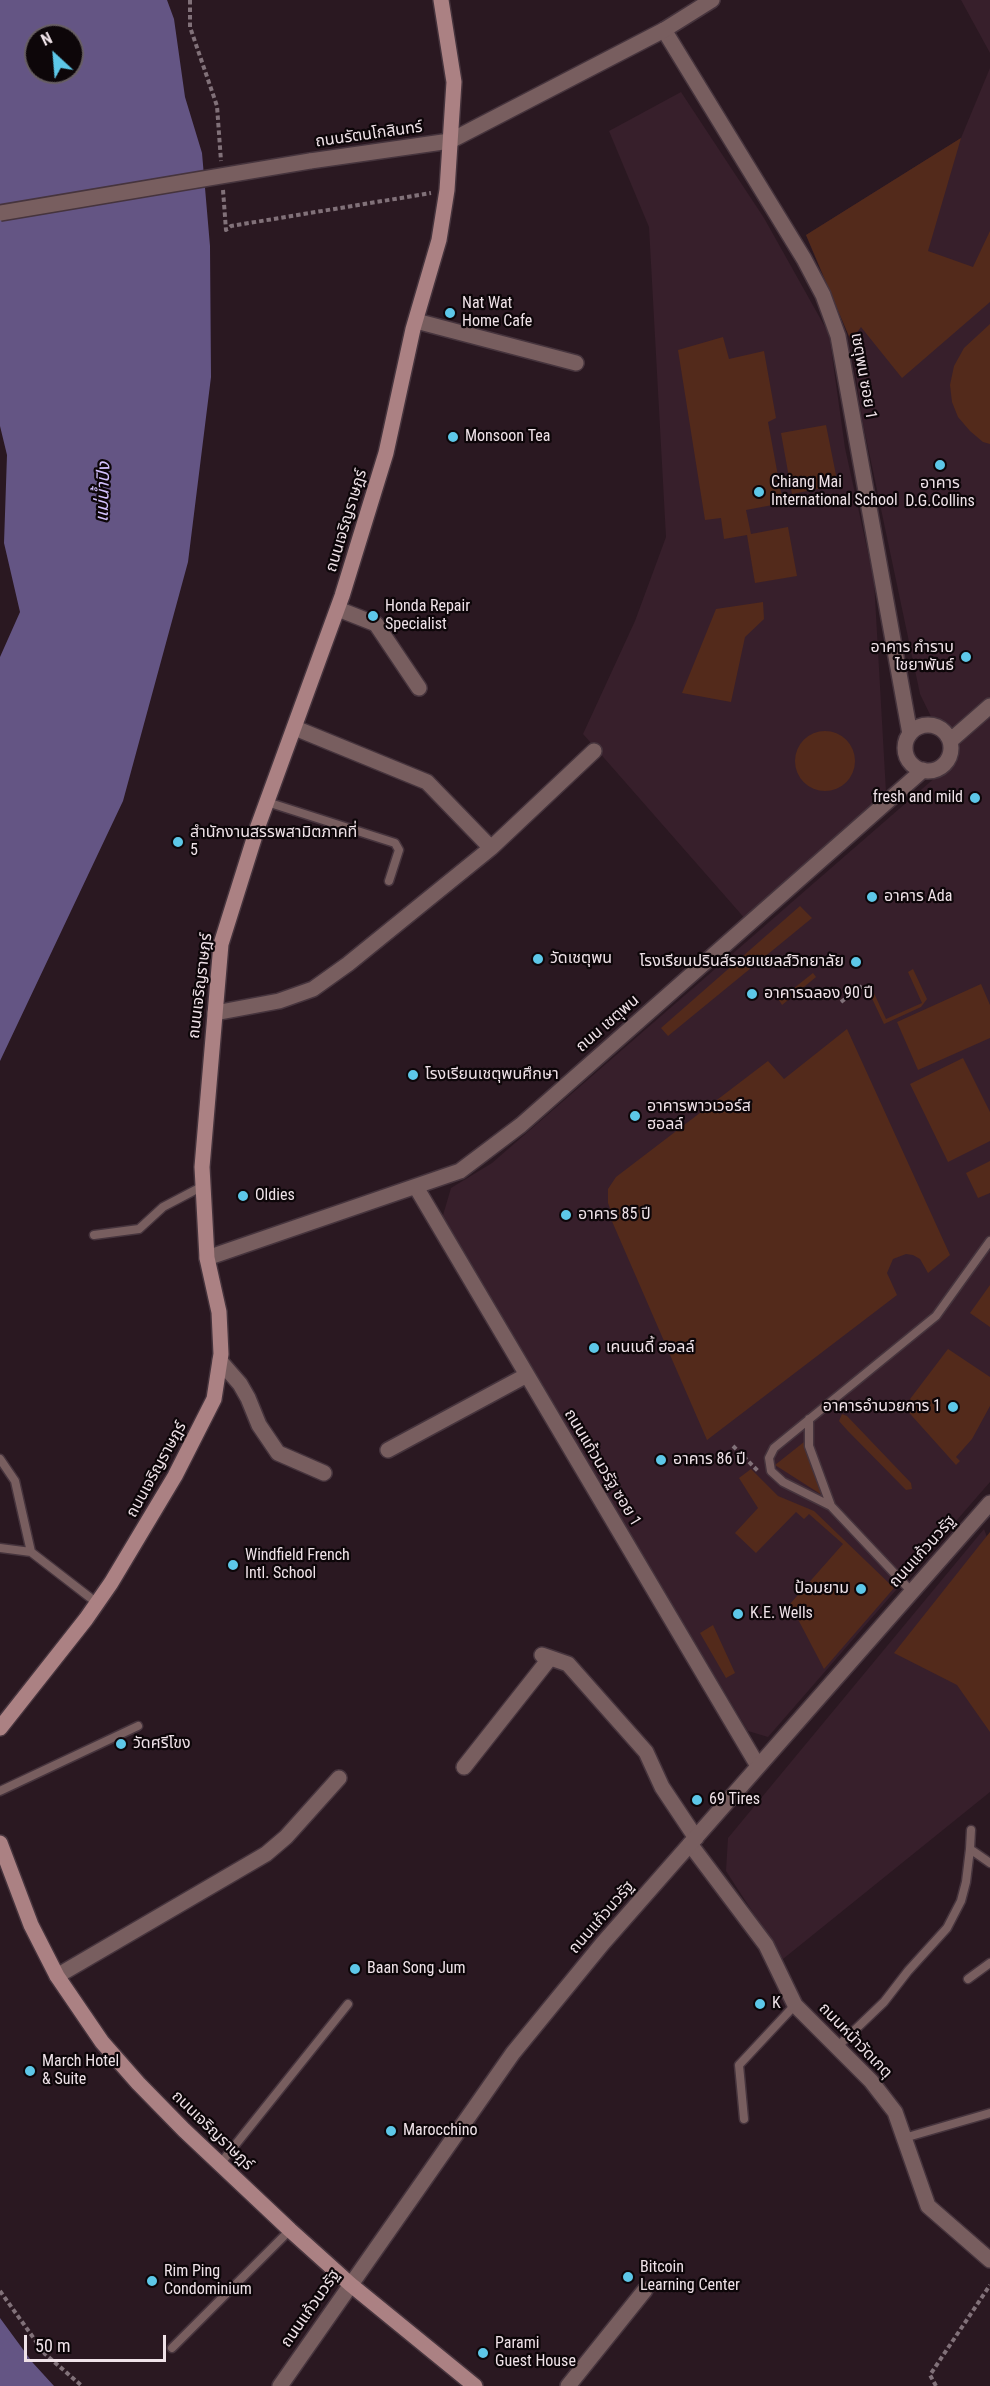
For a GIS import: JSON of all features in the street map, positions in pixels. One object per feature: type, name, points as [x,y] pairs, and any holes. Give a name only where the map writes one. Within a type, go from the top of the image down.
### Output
[{"type":"main road","name":"ถนนเจริญราษฎร์","points":[[0,1728],[97,1603],[141,1536],[201,1430],[214,1399],[220,1361],[219,1312],[207,1258],[202,1167],[221,944],[267,802],[338,609],[386,453],[416,321],[439,240],[447,190],[454,82],[441,0]]},
{"type":"main road","name":"ถนนเจริญราษฎร์","points":[[0,1843],[31,1925],[57,1976],[77,2008],[123,2067],[184,2130],[290,2230],[350,2284],[475,2386]]},
{"type":"street","name":"ถนนรัตนโกสินทร์","points":[[0,213],[310,161],[450,141],[664,30],[711,0]]},
{"type":"street","name":"เชตุพน ซอย 1","points":[[664,30],[804,259],[823,295],[838,336],[910,734]]},
{"type":"street","points":[[416,321],[576,363]]},
{"type":"street","points":[[338,609],[376,624],[419,688]]},
{"type":"street","points":[[950,741],[990,706]]},
{"type":"street","points":[[934,726],[942,729],[950,741],[950,756],[946,763],[934,771],[923,770],[913,765],[908,759],[905,745],[910,734],[919,727],[934,726]]},
{"type":"street","points":[[295,729],[427,782],[491,848]]},
{"type":"street","points":[[215,1013],[279,1001],[314,989],[491,848],[594,751]]},
{"type":"street","name":"ถนน เชตุพน","points":[[207,1258],[460,1171],[521,1125],[923,770]]},
{"type":"street","name":"ถนนแก้วนวรัฐ ซอย 1","points":[[416,1187],[758,1766]]},
{"type":"street","points":[[220,1361],[240,1384],[259,1425],[278,1453],[324,1473]]},
{"type":"street","points":[[388,1450],[527,1375]]},
{"type":"street","name":"ถนนแก้วนวรัฐ","points":[[279,2386],[513,2053],[603,1943],[990,1503]]},
{"type":"street","name":"ถนนหน้าวัดเกตุ","points":[[464,1767],[546,1656],[568,1664],[646,1752],[662,1787],[693,1841],[766,1945],[795,2004],[872,2081],[895,2112],[928,2206],[990,2260]]},
{"type":"street","points":[[57,1976],[266,1854],[286,1837],[339,1778]]},
{"type":"street","points":[[568,2386],[645,2290]]},
{"type":"lane","points":[[267,802],[395,843],[399,850],[389,880]]},
{"type":"lane","points":[[94,1235],[139,1229],[163,1207],[203,1186]]},
{"type":"lane","points":[[912,1592],[831,1506],[783,1482],[771,1471],[769,1458],[774,1448],[936,1316],[990,1241]]},
{"type":"lane","points":[[809,1419],[809,1446],[831,1506]]},
{"type":"lane","points":[[0,1459],[15,1481],[31,1552]]},
{"type":"lane","points":[[0,1548],[31,1552],[97,1603]]},
{"type":"lane","points":[[0,1791],[138,1726]]},
{"type":"lane","points":[[837,2047],[884,2002],[908,1971],[947,1928],[961,1901],[966,1882],[971,1830]]},
{"type":"lane","points":[[970,1849],[990,1863]]},
{"type":"lane","points":[[968,1979],[990,1963]]},
{"type":"lane","points":[[220,2164],[348,2004]]},
{"type":"lane","points":[[744,2119],[739,2065],[795,2004]]},
{"type":"lane","points":[[904,2138],[990,2113]]},
{"type":"lane","points":[[172,2349],[290,2230]]},
{"type":"path","points":[[190,0],[190,27],[217,106],[222,164]]},
{"type":"path","points":[[223,186],[226,230],[231,226],[447,190]]},
{"type":"path","points":[[841,1002],[862,986]]},
{"type":"path","points":[[733,1446],[766,1478]]},
{"type":"path","points":[[936,2386],[930,2375],[990,2284]]},
{"type":"path","points":[[0,2291],[45,2354],[82,2386]]},
{"type":"shaded area","points":[[961,0],[990,0],[990,53]]},
{"type":"shaded area","name":"โรงเรียนปรินส์รอยแยลส์วิทยาลัย","points":[[990,68],[990,1482],[768,1737],[748,1731],[441,1222],[451,1188],[492,1163],[953,762],[920,694],[862,419],[851,341],[806,235],[961,138]]},
{"type":"shaded area","name":"Chiang Mai International School","points":[[681,92],[764,218],[829,334],[845,448],[874,580],[886,792],[747,921],[583,734],[635,621],[666,537],[649,227],[609,131]]},
{"type":"shaded area","points":[[961,138],[928,251],[973,267],[990,231],[990,302],[902,378],[861,327],[851,341],[806,235]]},
{"type":"shaded area","points":[[990,324],[990,444],[983,442],[958,417],[952,402],[950,385],[954,366],[964,348]]},
{"type":"shaded area","points":[[723,337],[729,359],[764,351],[776,418],[768,422],[783,503],[746,510],[751,534],[788,527],[797,576],[755,583],[747,535],[724,539],[721,518],[705,520],[678,350]]},
{"type":"shaded area","points":[[826,425],[838,485],[792,494],[781,433]]},
{"type":"shaded area","points":[[763,602],[764,619],[745,637],[731,702],[682,693],[716,609]]},
{"type":"shaded area","points":[[825,731],[842,736],[850,744],[855,761],[850,778],[842,786],[825,791],[808,786],[800,778],[795,761],[800,744],[808,736]]},
{"type":"shaded area","points":[[800,906],[812,918],[668,1036],[661,1028]]},
{"type":"shaded area","points":[[913,969],[927,999],[921,1007],[884,1024],[869,992],[873,991],[886,1019],[922,1003],[908,972]]},
{"type":"shaded area","points":[[813,973],[816,977],[782,1005],[779,1000]]},
{"type":"shaded area","points":[[981,984],[990,1005],[990,1038],[918,1070],[897,1022]]},
{"type":"shaded area","points":[[847,1029],[950,1255],[928,1273],[920,1259],[913,1255],[906,1254],[893,1259],[887,1273],[897,1295],[707,1440],[611,1219],[613,1217],[608,1203],[608,1189],[616,1177],[768,1061],[784,1079]]},
{"type":"shaded area","points":[[963,1058],[990,1112],[990,1141],[948,1162],[910,1084]]},
{"type":"shaded area","points":[[990,1161],[990,1193],[978,1198],[966,1173]]},
{"type":"shaded area","points":[[990,1285],[990,1327],[970,1313]]},
{"type":"shaded area","name":"อาคารอำนวยการ 1","points":[[948,1349],[990,1377],[990,1406],[972,1439],[956,1457],[960,1461],[956,1465],[904,1407]]},
{"type":"shaded area","points":[[842,1414],[847,1416],[911,1483],[912,1489],[906,1490],[847,1430],[839,1421]]},
{"type":"shaded area","points":[[804,1442],[822,1495],[775,1465]]},
{"type":"shaded area","points":[[751,1469],[778,1496],[814,1511],[894,1588],[824,1669],[790,1604],[843,1544],[809,1514],[804,1519],[796,1512],[756,1553],[735,1533],[758,1508],[739,1478]]},
{"type":"shaded area","points":[[984,1529],[990,1545],[990,1792],[783,1959],[726,1871],[728,1838]]},
{"type":"shaded area","points":[[990,1532],[990,1732],[957,1685],[894,1653]]},
{"type":"shaded area","points":[[713,1625],[735,1673],[726,1678],[700,1633]]},
{"type":"water","name":"แม่น้ำปิง","points":[[0,0],[167,0],[174,19],[185,97],[202,153],[210,246],[211,377],[188,562],[123,801],[0,1061],[0,657],[20,612],[4,543],[7,455],[0,426]]},
{"type":"water","points":[[0,2318],[33,2363],[54,2386],[0,2386]]},
{"type":"place","name":"Nat Wat Home Cafe","points":[[450,313]]},
{"type":"place","name":"Monsoon Tea","points":[[453,437]]},
{"type":"place","name":"อาคาร D.G.Collins","points":[[940,465]]},
{"type":"place","name":"Chiang Mai International School","points":[[759,492]]},
{"type":"place","name":"Honda Repair Specialist","points":[[373,616]]},
{"type":"place","name":"อาคาร กำราบ ไชยาพันธ์","points":[[966,657]]},
{"type":"place","name":"fresh and mild","points":[[975,798]]},
{"type":"place","name":"สำนักงานสรรพสามิตภาคที่ 5","points":[[178,842]]},
{"type":"place","name":"อาคาร Ada","points":[[872,897]]},
{"type":"place","name":"วัดเชตุพน","points":[[538,959]]},
{"type":"place","name":"โรงเรียนปรินส์รอยแยลส์วิทยาลัย","points":[[856,962]]},
{"type":"place","name":"อาคารฉลอง 90 ปี","points":[[752,994]]},
{"type":"place","name":"โรงเรียนเชตุพนศึกษา","points":[[413,1075]]},
{"type":"place","name":"อาคารพาวเวอร์ส ฮอลล์","points":[[635,1116]]},
{"type":"place","name":"Oldies","points":[[243,1196]]},
{"type":"place","name":"อาคาร 85 ปี","points":[[566,1215]]},
{"type":"place","name":"เคนเนดี้ ฮอลล์","points":[[594,1348]]},
{"type":"place","name":"อาคารอำนวยการ 1","points":[[953,1407]]},
{"type":"place","name":"อาคาร 86 ปี","points":[[661,1460]]},
{"type":"place","name":"Windfield French Intl. School","points":[[233,1565]]},
{"type":"place","name":"ป้อมยาม","points":[[861,1589]]},
{"type":"place","name":"K.E. Wells","points":[[738,1614]]},
{"type":"place","name":"วัดศรีโขง","points":[[121,1744]]},
{"type":"place","name":"69 Tires","points":[[697,1800]]},
{"type":"place","name":"Baan Song Jum","points":[[355,1969]]},
{"type":"place","name":"K","points":[[760,2004]]},
{"type":"place","name":"March Hotel & Suite","points":[[30,2071]]},
{"type":"place","name":"Marocchino","points":[[391,2131]]},
{"type":"place","name":"Bitcoin Learning Center","points":[[628,2277]]},
{"type":"place","name":"Rim Ping Condominium","points":[[152,2281]]},
{"type":"place","name":"Parami Guest House","points":[[483,2353]]}]
